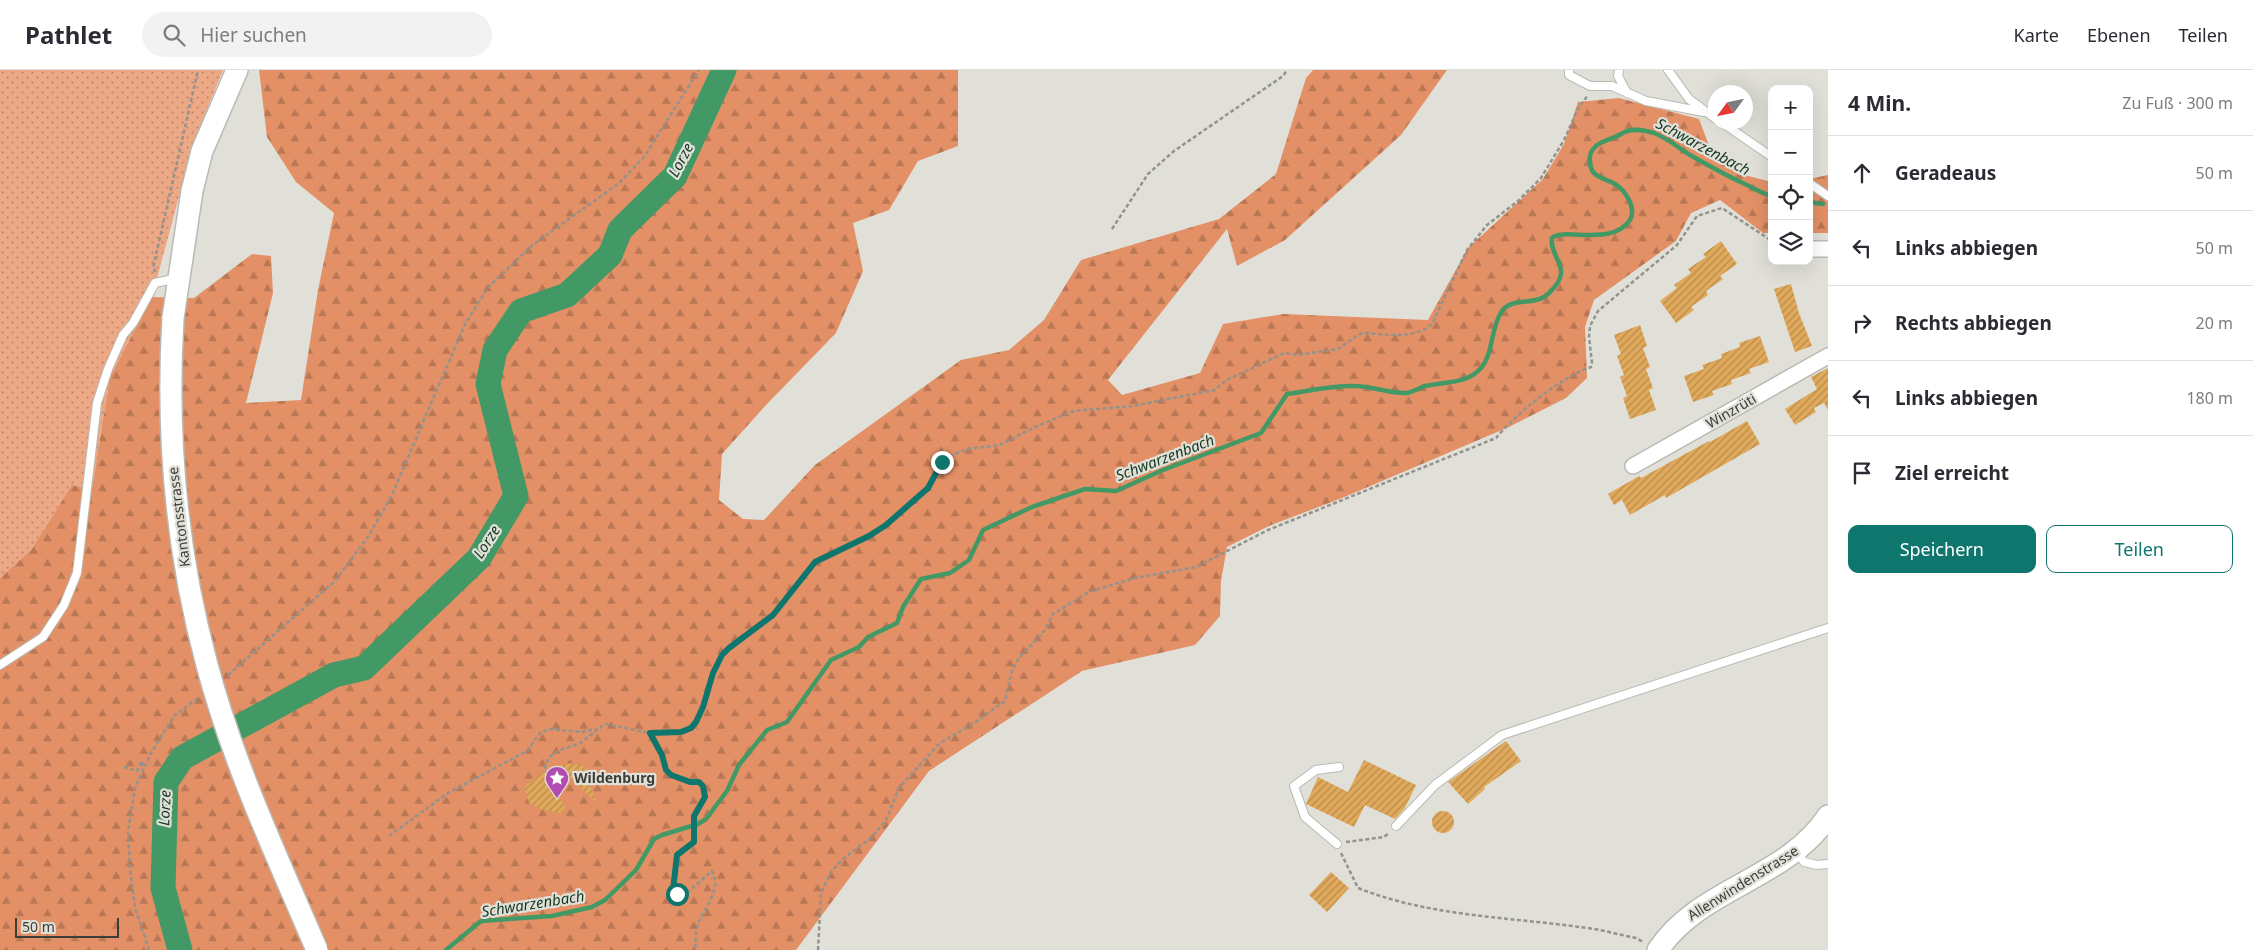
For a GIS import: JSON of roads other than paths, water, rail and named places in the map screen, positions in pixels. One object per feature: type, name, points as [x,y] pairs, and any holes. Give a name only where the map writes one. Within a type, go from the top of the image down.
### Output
[{"type":"main road","name":"Kantonsstrasse","points":[[237,70],[202,151],[170,279],[173,318],[170,371],[171,445],[180,533],[194,613],[216,696],[240,765],[317,950]]},
{"type":"main road","name":"Allenwindenstrasse","points":[[1654,948],[1683,920],[1703,906],[1774,868],[1797,852],[1813,837],[1828,816]]},
{"type":"street","points":[[1813,249],[1828,248]]},
{"type":"street","name":"Winzrüti","points":[[1633,466],[1828,356]]},
{"type":"lane","points":[[1569,70],[1569,75],[1590,86],[1612,86],[1646,101],[1704,112]]},
{"type":"lane","points":[[1619,70],[1618,76],[1627,93]]},
{"type":"lane","points":[[1668,70],[1688,99],[1708,114]]},
{"type":"lane","points":[[1733,130],[1768,154]]},
{"type":"lane","points":[[1813,186],[1828,196]]},
{"type":"lane","points":[[0,665],[42,637],[64,605],[77,572],[100,395],[108,369],[123,335],[155,283],[170,279]]},
{"type":"lane","points":[[1396,826],[1435,785],[1502,735],[1828,628]]},
{"type":"lane","points":[[1336,844],[1305,817],[1294,786],[1316,770],[1339,767]]},
{"type":"lane","points":[[1797,852],[1804,862],[1817,865],[1828,864]]},
{"type":"waterway","name":"Lorze","points":[[180,950],[163,888],[166,782],[182,758],[334,675],[364,668],[479,558],[516,496],[488,384],[495,350],[521,311],[567,295],[610,255],[620,230],[675,176],[724,70]]},
{"type":"waterway","name":"Schwarzenbach","points":[[446,950],[481,921],[552,916],[592,907],[605,900],[636,870],[654,839],[698,824],[706,819],[727,791],[739,765],[767,730],[787,722],[831,660],[859,647],[868,637],[897,623],[903,607],[921,579],[950,573],[969,560],[983,530],[1032,507],[1085,489],[1116,491],[1163,470],[1261,433],[1287,394],[1347,386],[1361,386],[1407,393],[1425,386],[1462,380],[1475,373],[1485,362],[1495,325],[1502,311],[1507,306],[1518,302],[1538,300],[1549,293],[1557,284],[1561,270],[1552,245],[1552,238],[1567,234],[1601,235],[1612,233],[1622,228],[1630,220],[1632,215],[1631,205],[1623,190],[1592,171],[1591,153],[1600,143],[1629,130],[1642,130],[1654,133],[1718,171],[1768,195]]},
{"type":"waterway","name":"Schwarzenbach","points":[[1813,203],[1823,204]]},
{"type":"place","name":"Wildenburg","points":[[557,799]]}]
